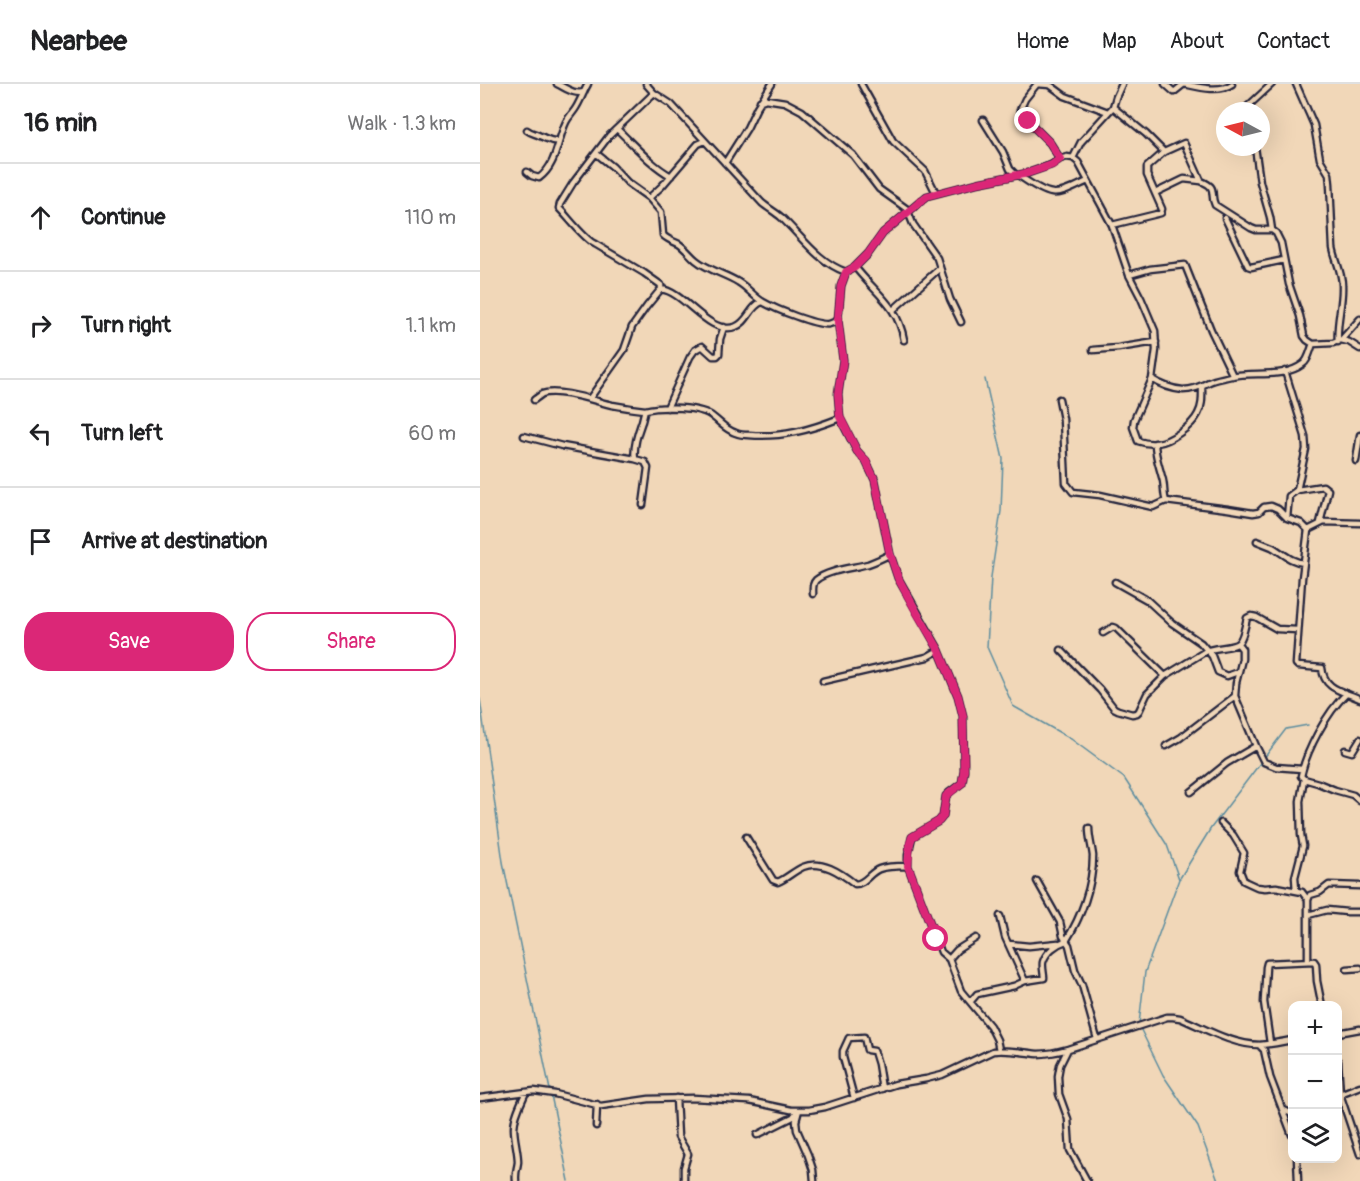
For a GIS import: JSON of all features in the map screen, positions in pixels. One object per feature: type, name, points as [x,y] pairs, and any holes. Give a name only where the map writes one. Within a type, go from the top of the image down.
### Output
[{"type":"street","points":[[556,84],[573,93],[584,92]]},
{"type":"street","points":[[527,172],[539,178],[545,174],[555,159],[567,120],[588,84]]},
{"type":"street","points":[[646,84],[671,105],[762,203],[780,216],[820,258],[846,272]]},
{"type":"street","points":[[725,163],[771,84]]},
{"type":"street","points":[[861,84],[893,141],[925,171],[936,193]]},
{"type":"street","points":[[1060,159],[1050,143],[1020,110],[1037,84],[1050,86],[1065,96],[1108,112]]},
{"type":"street","points":[[1073,158],[1081,142],[1113,107],[1122,84]]},
{"type":"street","points":[[1165,84],[1174,92],[1184,84],[1202,88],[1227,88],[1232,84]]},
{"type":"street","points":[[1252,102],[1270,84]]},
{"type":"street","points":[[1296,84],[1314,125],[1320,159],[1329,174],[1333,248],[1342,285],[1337,333],[1340,341]]},
{"type":"street","points":[[654,93],[609,136],[573,183],[559,208],[588,241],[644,273],[662,289],[670,292],[716,324],[735,327],[758,303],[762,302]]},
{"type":"street","points":[[760,101],[766,99],[785,102],[802,111],[853,155],[879,189],[907,209],[913,224],[937,258],[950,299],[962,322]]},
{"type":"street","points":[[1113,107],[1164,152]]},
{"type":"street","points":[[983,120],[1011,169],[1017,175],[1053,193],[1065,191],[1088,181]]},
{"type":"street","points":[[617,129],[652,162],[672,176]]},
{"type":"street","points":[[527,130],[547,140],[559,141]]},
{"type":"street","points":[[649,198],[672,176],[698,144],[705,141]]},
{"type":"street","points":[[1112,225],[1161,213],[1162,209],[1147,175],[1147,167],[1164,152],[1184,143],[1201,181]]},
{"type":"street","points":[[597,153],[662,212],[663,235],[678,244],[697,261],[742,284],[762,302],[782,311],[819,323],[830,324],[838,320]]},
{"type":"street","points":[[1256,156],[1272,230],[1281,243],[1289,284],[1304,336],[1313,344],[1340,341],[1349,342],[1360,349]]},
{"type":"street","points":[[999,1050],[990,1026],[962,991],[949,959],[941,952],[908,866],[912,837],[939,821],[943,816],[946,796],[962,783],[963,716],[958,696],[939,650],[898,578],[890,554],[875,480],[840,417],[838,394],[843,360],[838,320],[841,286],[846,272],[855,267],[883,233],[921,200],[936,193],[1017,175],[1052,165],[1060,159],[1073,158],[1078,162],[1112,225],[1129,275],[1155,331],[1152,379],[1134,420],[1138,441],[1158,443],[1189,426],[1198,415],[1203,403],[1202,387]]},
{"type":"street","points":[[1155,193],[1184,179],[1201,181],[1212,188],[1214,202],[1222,210],[1251,228],[1272,230]]},
{"type":"street","points":[[1225,218],[1248,266],[1284,260]]},
{"type":"street","points":[[1129,275],[1150,269],[1185,265],[1211,330],[1233,376]]},
{"type":"street","points":[[855,267],[893,310],[904,340]]},
{"type":"street","points":[[893,310],[940,268]]},
{"type":"street","points":[[590,398],[624,350],[629,333],[646,306],[662,289]]},
{"type":"street","points":[[1340,341],[1360,319]]},
{"type":"street","points":[[667,408],[687,362],[695,350],[702,345],[713,356],[719,354],[724,327]]},
{"type":"street","points":[[1093,350],[1156,342]]},
{"type":"street","points":[[1152,379],[1181,390],[1196,389],[1210,382],[1233,376],[1278,373],[1307,361],[1313,344]]},
{"type":"street","points":[[1285,371],[1305,436],[1306,449],[1297,490]]},
{"type":"street","points":[[534,400],[542,394],[550,393],[590,398],[611,405],[645,410],[667,408],[697,410],[712,416],[727,430],[738,434],[758,436],[782,436],[825,424],[840,417]]},
{"type":"street","points":[[1059,399],[1063,419],[1066,483],[1073,492],[1100,495],[1153,507],[1166,501],[1253,513],[1271,506],[1287,518],[1301,523],[1308,530]]},
{"type":"street","points":[[635,459],[635,444],[645,410]]},
{"type":"street","points":[[1356,461],[1360,435]]},
{"type":"street","points":[[524,436],[645,462],[648,468],[643,505]]},
{"type":"street","points":[[1155,443],[1156,459],[1163,478],[1166,501]]},
{"type":"street","points":[[1287,518],[1289,496],[1297,490],[1323,486],[1328,490],[1320,523]]},
{"type":"street","points":[[1308,530],[1320,523],[1360,523]]},
{"type":"street","points":[[1308,530],[1296,664],[1322,668],[1322,676],[1330,686],[1360,699]]},
{"type":"street","points":[[1257,541],[1299,563],[1304,563]]},
{"type":"street","points":[[813,594],[813,585],[821,577],[890,554]]},
{"type":"street","points":[[1115,582],[1147,600],[1172,623],[1201,643],[1212,656],[1218,672],[1227,676],[1238,672]]},
{"type":"street","points":[[1061,650],[1118,711],[1132,714],[1137,713],[1147,694],[1165,676],[1206,651],[1238,644],[1247,618],[1256,617],[1276,629],[1298,630]]},
{"type":"street","points":[[1103,633],[1113,627],[1116,628],[1165,676]]},
{"type":"street","points":[[1238,644],[1242,649],[1242,658],[1235,696],[1264,762],[1276,767],[1302,769]]},
{"type":"street","points":[[823,681],[927,657],[939,650]]},
{"type":"street","points":[[1296,891],[1295,877],[1303,846],[1300,801],[1304,779],[1301,776],[1302,769],[1318,731],[1346,694]]},
{"type":"street","points":[[1166,746],[1235,696]]},
{"type":"street","points":[[1345,750],[1352,752],[1360,740]]},
{"type":"street","points":[[1191,792],[1227,763],[1256,746]]},
{"type":"street","points":[[1304,779],[1353,795],[1360,801]]},
{"type":"street","points":[[1221,823],[1233,835],[1244,853],[1240,871],[1244,881],[1257,887],[1276,887],[1302,892],[1308,900]]},
{"type":"street","points":[[970,1001],[977,994],[1044,978],[1043,963],[1050,950],[1064,942],[1076,925],[1085,901],[1093,856],[1089,828]]},
{"type":"street","points":[[746,837],[773,880],[778,882],[811,865],[835,870],[855,884],[861,884],[881,868],[908,866]]},
{"type":"street","points":[[1037,881],[1060,922],[1064,942]]},
{"type":"street","points":[[1308,961],[1308,900],[1310,895],[1320,892],[1329,885],[1360,886]]},
{"type":"street","points":[[1308,915],[1327,910],[1360,912]]},
{"type":"street","points":[[1000,916],[1009,944],[1026,981]]},
{"type":"street","points":[[949,959],[957,950],[976,938]]},
{"type":"street","points":[[1009,944],[1029,946],[1064,942],[1069,945],[1098,1039]]},
{"type":"street","points":[[1270,1043],[1264,1002],[1266,964],[1314,961],[1321,1001]]},
{"type":"street","points":[[1347,969],[1360,968]]},
{"type":"street","points":[[480,1098],[534,1091],[601,1106],[649,1099],[676,1098],[748,1101],[799,1110],[825,1107],[896,1084],[942,1075],[986,1053],[999,1050],[1036,1054],[1051,1053],[1167,1017],[1180,1018],[1229,1039],[1259,1045],[1288,1041]]},
{"type":"street","points":[[1342,1032],[1360,1029]]},
{"type":"street","points":[[854,1098],[843,1057],[843,1051],[849,1038],[864,1037],[867,1050],[874,1051],[882,1089]]},
{"type":"street","points":[[1259,1045],[1264,1050],[1270,1077],[1288,1123]]},
{"type":"street","points":[[1068,1049],[1060,1065],[1059,1094],[1068,1119],[1070,1150],[1088,1181]]},
{"type":"street","points":[[1342,1094],[1360,1086]]},
{"type":"street","points":[[516,1181],[515,1172],[518,1162],[514,1122],[526,1092]]},
{"type":"street","points":[[676,1098],[678,1137],[688,1154],[684,1168],[684,1181]]},
{"type":"street","points":[[596,1126],[597,1104]]},
{"type":"street","points":[[1342,1105],[1360,1154]]},
{"type":"street","points":[[1282,1109],[1288,1112]]},
{"type":"street","points":[[757,1135],[793,1117],[799,1110]]},
{"type":"street","points":[[799,1110],[796,1121],[797,1130],[808,1155],[814,1181]]},
{"type":"street","points":[[1297,1163],[1298,1181]]},
{"type":"waterway","points":[[985,379],[1003,459],[1001,511],[991,577],[987,647],[1013,706],[1071,739],[1124,778],[1167,845],[1179,879],[1145,972],[1139,1024]]},
{"type":"waterway","points":[[480,699],[503,862],[550,1090]]},
{"type":"waterway","points":[[1264,758],[1286,729],[1308,725]]},
{"type":"waterway","points":[[1180,878],[1211,828],[1261,762]]},
{"type":"waterway","points":[[1140,1028],[1163,1075],[1198,1127],[1218,1181]]},
{"type":"waterway","points":[[551,1095],[569,1181]]},
{"type":"route","points":[[936,939],[908,866],[908,855],[912,837],[939,821],[943,816],[946,796],[962,783],[964,770],[963,716],[958,696],[939,650],[898,578],[890,554],[871,470],[857,451],[840,417],[838,394],[843,360],[838,320],[841,286],[846,272],[855,267],[868,254],[883,233],[927,196],[1028,173],[1052,165],[1060,159],[1050,143],[1028,121]]}]
